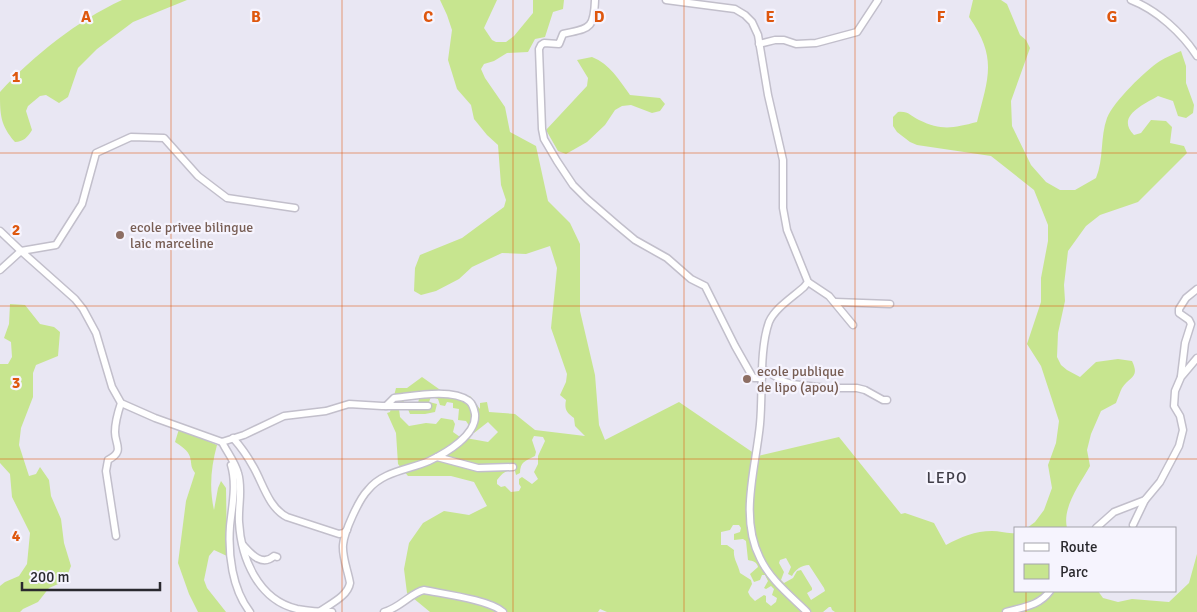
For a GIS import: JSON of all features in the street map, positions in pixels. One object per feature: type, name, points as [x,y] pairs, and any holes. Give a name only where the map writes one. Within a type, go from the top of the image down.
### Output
[{"type":"street","points":[[595,0],[588,27],[576,32],[563,34],[559,44],[544,43],[539,49],[544,139],[557,161],[586,200],[635,240],[654,249],[691,279],[705,286],[752,376],[754,378],[762,378]]},
{"type":"street","points":[[666,0],[724,7],[745,15],[752,22],[759,44],[768,95],[783,160],[785,224],[808,282],[835,302],[852,325]]},
{"type":"street","points":[[759,44],[775,40],[784,40],[796,44],[816,43],[857,32],[878,0]]},
{"type":"street","points":[[1131,0],[1164,21],[1183,38],[1197,56]]},
{"type":"street","points":[[0,270],[21,252],[56,245],[82,204],[96,153],[131,137],[164,138],[198,176],[227,198],[295,208]]},
{"type":"street","points":[[0,231],[75,299],[83,309],[96,333],[112,387],[120,403],[115,434],[118,450],[114,457],[108,460],[106,471],[116,536]]},
{"type":"street","points":[[807,612],[783,589],[760,559],[754,540],[751,517],[751,492],[760,424],[766,334],[771,319],[808,282]]},
{"type":"street","points":[[1133,525],[1146,500],[1160,482],[1179,446],[1183,430],[1174,402],[1175,391],[1181,377],[1185,343],[1190,324],[1189,320],[1179,313],[1179,309],[1186,298],[1197,289]]},
{"type":"street","points":[[835,302],[890,304]]},
{"type":"street","points":[[1181,377],[1197,358]]},
{"type":"street","points":[[763,369],[792,384],[827,388],[857,388],[887,400]]},
{"type":"street","points":[[319,612],[350,588],[343,547],[348,529],[362,496],[380,479],[437,457],[468,436],[475,420],[475,414],[470,402],[455,395],[428,394],[394,398],[386,406]]},
{"type":"street","points":[[120,403],[155,418],[222,442],[284,416],[326,411],[349,404],[428,406]]},
{"type":"street","points":[[233,438],[244,450],[266,494],[279,512],[302,522],[340,534],[343,534],[348,529]]},
{"type":"street","points":[[222,442],[240,478],[239,521],[247,564],[252,572],[269,593],[282,603],[296,609],[332,612]]},
{"type":"street","points":[[228,454],[233,470],[234,492],[230,529],[231,557],[239,595],[250,612]]},
{"type":"street","points":[[437,457],[478,468],[513,467]]},
{"type":"street","points":[[1097,527],[1114,512],[1146,500]]},
{"type":"street","points":[[242,544],[251,554],[266,561],[277,556]]},
{"type":"street","points":[[384,612],[393,610],[416,593],[424,590],[479,602],[496,607],[503,612]]},
{"type":"street","points":[[1006,612],[1037,603],[1049,592]]},
{"type":"green space","points":[[122,0],[187,0],[133,22],[97,49],[78,68],[68,97],[59,103],[46,95],[40,96],[28,106],[26,111],[32,130],[25,139],[15,142],[6,130],[2,119],[0,92],[27,65],[57,40],[105,8]]},
{"type":"green space","points":[[440,0],[497,0],[484,28],[492,40],[506,42],[514,36],[533,13],[533,0],[564,0],[563,9],[553,12],[545,37],[535,39],[528,52],[507,53],[494,61],[484,64],[481,69],[505,107],[510,132],[536,146],[548,201],[570,223],[580,244],[580,311],[595,375],[599,425],[605,440],[679,402],[758,456],[839,437],[901,514],[905,513],[934,523],[946,545],[974,533],[992,531],[1014,533],[1014,592],[1099,592],[1103,598],[1118,602],[1132,599],[1169,602],[1189,583],[1197,554],[1197,612],[835,612],[829,607],[823,612],[607,612],[600,609],[598,612],[430,612],[407,593],[404,569],[409,543],[423,523],[444,511],[469,515],[487,506],[474,482],[451,476],[408,476],[398,464],[396,433],[387,413],[390,412],[396,388],[407,388],[422,377],[446,394],[470,396],[480,409],[480,403],[487,402],[489,412],[515,414],[535,430],[585,436],[575,426],[574,418],[566,409],[566,400],[560,395],[566,382],[567,374],[551,328],[557,268],[550,246],[526,254],[502,253],[472,267],[459,279],[436,291],[421,295],[414,291],[415,268],[420,255],[462,238],[504,207],[506,200],[501,185],[498,145],[474,119],[471,105],[457,89],[448,60],[452,30]],"holes":[[[431,397],[438,399],[440,405],[445,406],[447,402],[453,403],[453,408],[459,409],[458,420],[466,421],[474,433],[488,422],[498,432],[488,442],[460,437],[453,432],[455,424],[453,420],[441,418],[436,424],[426,423],[409,426],[400,417],[399,409],[403,408],[404,399],[419,399],[417,407],[407,407],[410,414],[435,412],[437,404],[429,402]],[[534,436],[543,437],[545,441],[538,456],[538,464],[534,472],[538,479],[532,484],[522,477],[519,479],[521,487],[519,491],[511,492],[505,486],[501,487],[497,484],[497,480],[503,474],[507,471],[515,471],[516,475],[520,473],[522,464],[535,456],[536,452],[532,440]],[[733,525],[739,525],[741,528],[740,532],[734,534],[734,540],[743,539],[746,541],[748,560],[757,564],[758,567],[750,574],[754,582],[760,580],[762,575],[765,575],[768,581],[764,588],[766,589],[771,586],[774,589],[772,595],[777,598],[776,602],[771,606],[766,602],[766,596],[764,595],[755,601],[750,596],[748,592],[752,584],[751,580],[740,573],[734,550],[727,545],[721,545],[721,532],[730,530]],[[786,558],[791,567],[788,574],[792,576],[799,568],[809,565],[825,591],[811,600],[807,593],[812,588],[801,570],[797,571],[793,578],[784,583],[781,580],[784,572],[779,563],[780,560]]]},
{"type":"green space","points":[[973,0],[1001,0],[1007,4],[1020,35],[1026,40],[1030,48],[1011,101],[1012,126],[1031,165],[1046,182],[1060,190],[1075,190],[1096,178],[1105,125],[1116,103],[1146,72],[1162,60],[1181,51],[1186,66],[1186,83],[1194,105],[1193,113],[1186,118],[1178,116],[1173,101],[1158,96],[1134,111],[1128,122],[1129,128],[1134,135],[1141,133],[1151,120],[1166,121],[1172,127],[1170,143],[1184,146],[1187,153],[1138,202],[1100,215],[1086,226],[1068,251],[1064,285],[1065,301],[1058,333],[1057,357],[1061,365],[1080,377],[1096,362],[1118,359],[1132,361],[1135,371],[1122,388],[1116,403],[1101,411],[1091,434],[1087,450],[1090,466],[1069,504],[1066,520],[1067,527],[1028,527],[1035,522],[1044,510],[1052,488],[1048,465],[1056,443],[1059,421],[1041,366],[1027,344],[1041,302],[1041,278],[1048,241],[1048,225],[1034,190],[991,156],[917,145],[897,132],[893,126],[893,117],[898,112],[907,113],[934,126],[941,127],[954,127],[977,122],[988,68],[984,45],[969,17]]},
{"type":"green space","points":[[592,57],[609,68],[630,95],[660,98],[665,104],[660,111],[652,113],[631,105],[622,106],[615,110],[605,125],[587,142],[566,154],[558,151],[546,130],[587,86],[588,78],[577,60]]},
{"type":"green space","points":[[10,304],[25,305],[40,324],[54,327],[60,332],[58,356],[36,365],[33,373],[33,397],[21,428],[19,445],[29,476],[36,474],[40,467],[49,480],[51,496],[61,519],[64,543],[71,566],[65,581],[49,588],[38,602],[20,612],[0,612],[0,586],[19,576],[27,564],[30,533],[12,497],[10,474],[0,463],[0,364],[8,364],[12,357],[11,342],[4,338],[9,324]]},
{"type":"green space","points":[[179,429],[217,445],[213,461],[211,486],[214,510],[221,481],[226,488],[227,556],[214,550],[209,556],[204,580],[207,588],[226,612],[198,612],[189,594],[178,563],[186,501],[195,473],[192,469],[188,452],[175,442]]},
{"type":"place","name":"ecole privee bilingue laic marceline","points":[[120,235]]},
{"type":"place","name":"ecole publique de lipo (apou)","points":[[747,379]]},
{"type":"district","name":"LEPO","points":[[947,477]]}]
